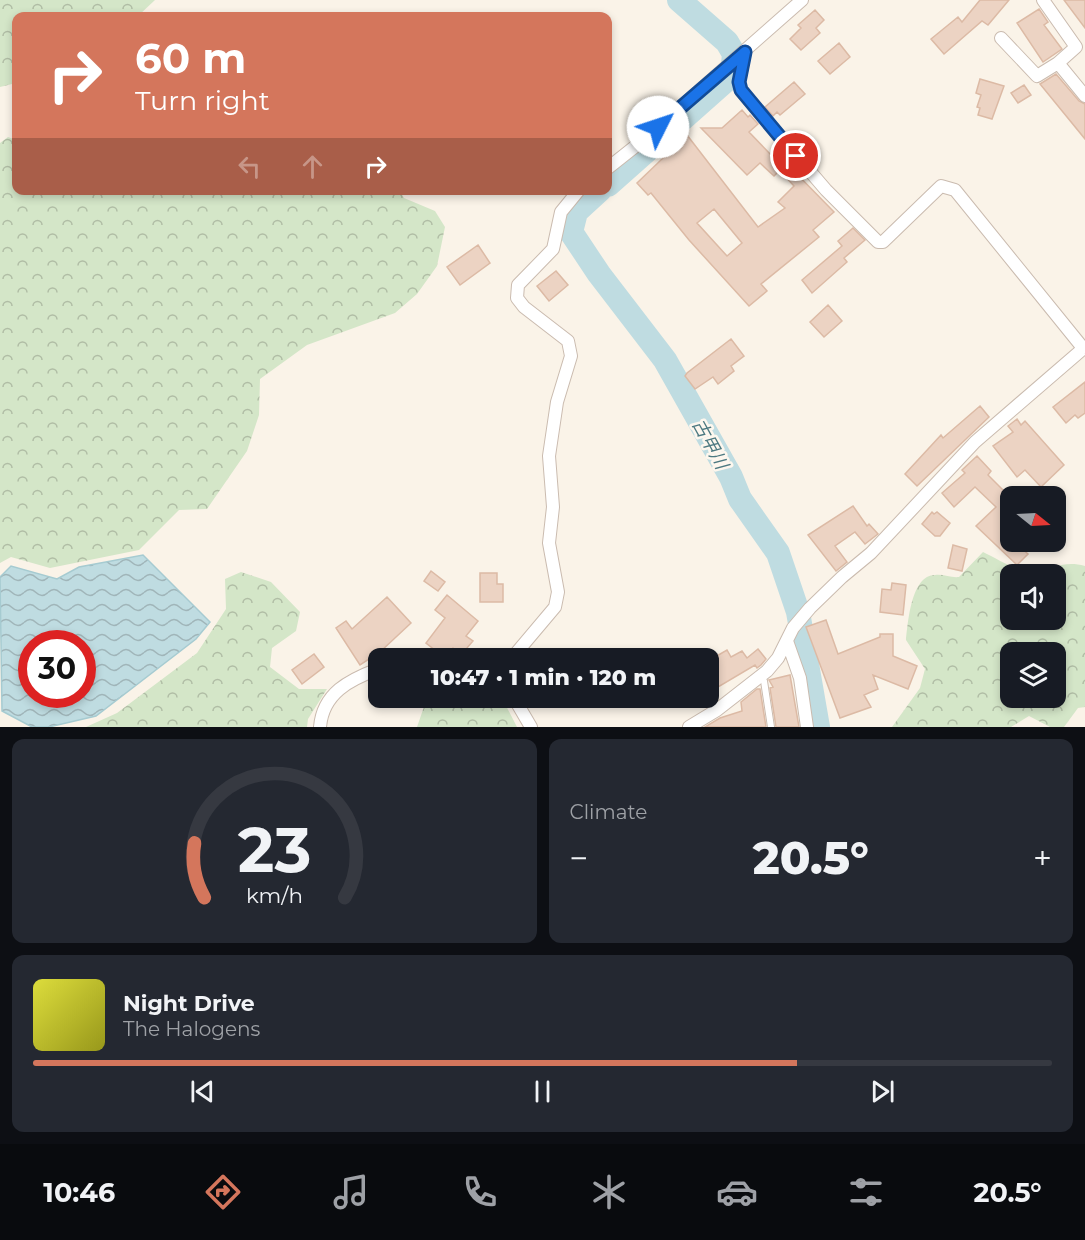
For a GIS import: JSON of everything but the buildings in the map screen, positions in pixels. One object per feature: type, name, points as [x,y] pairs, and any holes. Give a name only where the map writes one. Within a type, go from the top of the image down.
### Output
[{"type":"street","points":[[612,165],[745,52],[802,0]]},
{"type":"street","points":[[1001,38],[1037,76],[1058,63],[1076,47],[1042,0]]},
{"type":"street","points":[[689,727],[717,710],[760,676],[778,658],[793,628],[810,608],[871,553],[975,442],[1084,347],[955,190],[941,186],[883,242],[878,242],[811,173],[741,90],[739,82],[745,52]]},
{"type":"street","points":[[1058,63],[1085,96]]},
{"type":"street","points":[[520,648],[555,607],[558,592],[549,543],[553,507],[549,456],[557,402],[571,356],[568,341],[524,307],[517,298],[518,285],[554,249],[561,212],[575,195]]},
{"type":"street","points":[[787,641],[800,678],[807,727]]},
{"type":"street","points":[[320,727],[324,711],[334,691],[368,674]]},
{"type":"street","points":[[520,708],[531,727]]},
{"type":"lane","points":[[760,676],[764,681],[771,727]]},
{"type":"green space","points":[[0,0],[155,0],[142,12],[12,12],[12,84],[0,87]]},
{"type":"green space","points":[[8,137],[12,138],[12,195],[402,195],[404,198],[435,211],[445,227],[437,266],[417,294],[395,313],[307,345],[260,379],[259,415],[247,451],[207,509],[179,510],[139,550],[50,568],[11,557],[0,563],[0,143]]},
{"type":"green space","points":[[983,552],[1007,564],[1000,564],[1000,630],[1066,630],[1066,564],[1085,566],[1085,707],[1078,708],[1064,727],[1050,727],[1029,716],[1011,727],[892,727],[920,688],[925,669],[906,640],[912,601],[916,591],[927,577],[938,575],[959,577]]},
{"type":"green space","points":[[241,572],[271,582],[300,612],[296,631],[272,648],[270,667],[299,689],[327,689],[308,719],[307,727],[86,727],[117,713],[197,653],[226,609],[225,579]]},
{"type":"green space","points":[[424,708],[507,708],[517,727],[417,727]]},
{"type":"water","points":[[143,555],[210,622],[196,639],[96,716],[49,727],[32,727],[2,711],[0,577],[11,566],[57,579],[79,567]]},
{"type":"waterway","name":"古甲川","points":[[612,181],[732,75],[734,54],[727,42],[679,0]]},
{"type":"waterway","name":"古甲川","points":[[595,195],[576,212],[571,232],[599,274],[665,360],[731,477],[740,499],[778,553],[798,612],[818,727]]},
{"type":"route","points":[[658,127],[745,52],[739,82],[741,90],[796,156]]}]
